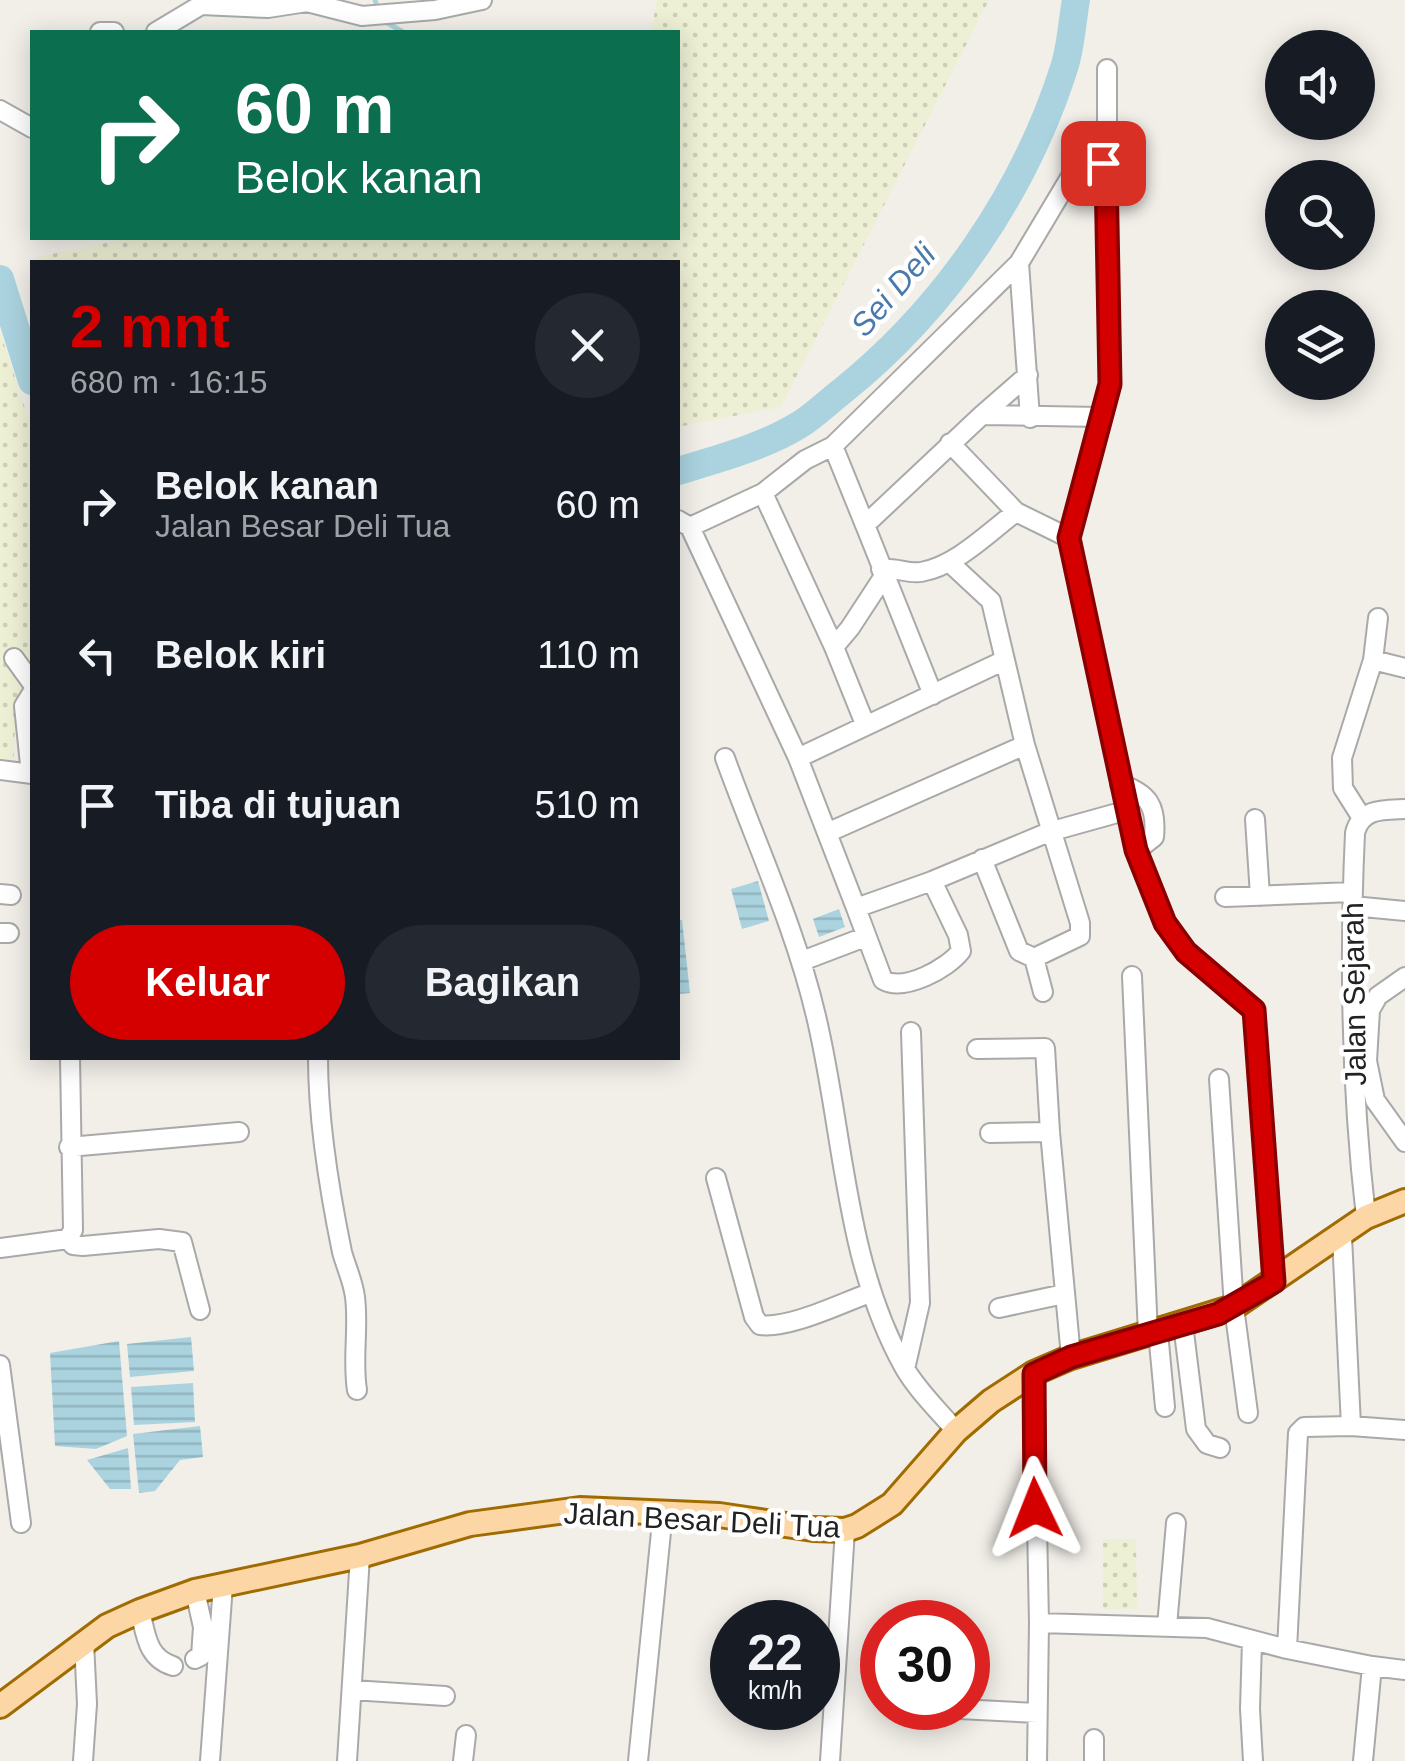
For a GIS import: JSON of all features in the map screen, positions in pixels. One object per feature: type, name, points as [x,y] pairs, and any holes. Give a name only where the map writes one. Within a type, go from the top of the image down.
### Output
[{"type":"main road","name":"Jalan Besar Deli Tua","points":[[0,1706],[84,1642],[140,1611],[196,1592],[360,1556],[452,1529],[515,1516],[580,1509],[719,1515],[844,1530],[870,1520],[892,1504],[956,1431],[991,1400],[1034,1374],[1071,1357],[1234,1307],[1366,1217],[1405,1202]]},
{"type":"street","points":[[159,30],[201,2],[268,8],[307,2],[362,16],[435,10],[482,0]]},
{"type":"street","points":[[1098,158],[1107,142],[1107,69]]},
{"type":"street","points":[[0,110],[30,127]]},
{"type":"street","points":[[932,881],[960,942],[958,956],[895,986],[883,980],[864,937],[830,832],[798,758],[684,523],[763,493],[805,460],[833,446],[1020,263],[1077,166],[1084,159],[1098,158]]},
{"type":"street","points":[[1098,158],[1106,170],[1110,384],[1069,538],[1136,850],[1165,923],[1186,952],[1254,1010],[1274,1282]]},
{"type":"street","points":[[1020,263],[1030,418]]},
{"type":"street","points":[[865,525],[1028,375]]},
{"type":"street","points":[[982,415],[1100,417]]},
{"type":"street","points":[[950,443],[1016,512],[1069,538]]},
{"type":"street","points":[[833,446],[932,695]]},
{"type":"street","points":[[763,493],[866,724]]},
{"type":"street","points":[[882,572],[915,572],[949,562],[1016,512]]},
{"type":"street","points":[[949,562],[991,601],[1025,746],[1082,930],[1078,939],[1034,958]]},
{"type":"street","points":[[834,647],[850,628],[882,572]]},
{"type":"street","points":[[1378,618],[1373,660],[1342,758],[1344,788],[1362,818],[1372,812],[1405,809]]},
{"type":"street","points":[[14,658],[30,680]]},
{"type":"street","points":[[798,758],[1006,660]]},
{"type":"street","points":[[1373,660],[1405,668]]},
{"type":"street","points":[[30,696],[24,706],[30,757]]},
{"type":"street","points":[[830,832],[1025,746]]},
{"type":"street","points":[[725,758],[802,961],[870,1293],[905,1369],[956,1431]]},
{"type":"street","points":[[0,770],[30,774]]},
{"type":"street","points":[[1120,784],[1146,794],[1150,803],[1154,836],[1136,850]]},
{"type":"street","points":[[856,908],[1049,832],[1128,810]]},
{"type":"street","points":[[1256,818],[1260,896]]},
{"type":"street","name":"Jalan Sejarah","points":[[1362,818],[1355,833],[1351,1028],[1356,1131],[1366,1217]]},
{"type":"street","points":[[982,859],[1017,947],[1034,958],[1043,992]]},
{"type":"street","points":[[1225,897],[1352,899],[1405,910]]},
{"type":"street","points":[[802,961],[864,937]]},
{"type":"street","points":[[1132,976],[1153,1333],[1165,1407]]},
{"type":"street","points":[[1405,977],[1378,996],[1370,1010],[1366,1061],[1374,1100],[1405,1142]]},
{"type":"street","points":[[905,1369],[920,1304],[911,1032]]},
{"type":"street","points":[[977,1049],[1046,1048],[1071,1357]]},
{"type":"street","points":[[68,1240],[73,1230],[70,1060]]},
{"type":"street","points":[[318,1060],[331,1182],[342,1250],[355,1296],[353,1364],[357,1390]]},
{"type":"street","points":[[1220,1079],[1234,1307],[1248,1414]]},
{"type":"street","points":[[69,1148],[240,1132]]},
{"type":"street","points":[[990,1133],[1050,1132]]},
{"type":"street","points":[[716,1178],[754,1317],[760,1325],[800,1318],[870,1293]]},
{"type":"street","points":[[1342,1236],[1351,1426]]},
{"type":"street","points":[[68,1240],[83,1246],[159,1238],[182,1242],[200,1310]]},
{"type":"street","points":[[0,1248],[68,1240]]},
{"type":"street","points":[[998,1308],[1064,1294]]},
{"type":"street","points":[[1183,1324],[1196,1429],[1207,1444],[1220,1448]]},
{"type":"street","points":[[0,1365],[22,1523]]},
{"type":"street","points":[[1034,1374],[1039,1623],[1037,1761]]},
{"type":"street","points":[[1287,1649],[1298,1432],[1304,1427],[1351,1426],[1405,1430]]},
{"type":"street","points":[[638,1761],[662,1512]]},
{"type":"street","points":[[1167,1626],[1176,1522]]},
{"type":"street","points":[[830,1761],[844,1530]]},
{"type":"street","points":[[347,1761],[360,1556]]},
{"type":"street","points":[[210,1761],[223,1585]]},
{"type":"street","points":[[194,1659],[201,1656],[204,1644],[196,1592]]},
{"type":"street","points":[[140,1611],[152,1653],[173,1666]]},
{"type":"street","points":[[1039,1623],[1207,1628],[1287,1649],[1405,1670]]},
{"type":"street","points":[[1252,1641],[1253,1761]]},
{"type":"street","points":[[83,1761],[87,1704],[84,1642]]},
{"type":"street","points":[[1363,1761],[1372,1666]]},
{"type":"street","points":[[352,1690],[445,1696]]},
{"type":"street","points":[[990,1711],[1037,1713]]},
{"type":"street","points":[[463,1761],[466,1735]]},
{"type":"street","points":[[1094,1738],[1094,1761]]},
{"type":"green space","points":[[657,0],[989,0],[781,407],[680,427],[680,260],[37,257],[121,240],[680,240],[680,30],[651,30]]},
{"type":"green space","points":[[0,332],[30,423],[30,716],[15,729],[13,773],[0,770]]},
{"type":"green space","points":[[1103,1539],[1136,1539],[1137,1609],[1103,1609]]},
{"type":"water","points":[[758,881],[769,921],[742,929],[731,889]]},
{"type":"water","points":[[839,909],[845,927],[819,937],[813,919]]},
{"type":"water","points":[[680,920],[682,920],[690,993],[680,994]]},
{"type":"water","points":[[191,1337],[194,1371],[130,1377],[127,1344]]},
{"type":"water","points":[[119,1341],[127,1436],[96,1449],[55,1446],[50,1353]]},
{"type":"water","points":[[193,1383],[195,1422],[134,1425],[131,1387]]},
{"type":"water","points":[[200,1426],[203,1457],[180,1460],[155,1491],[139,1493],[133,1434]]},
{"type":"water","points":[[128,1448],[131,1489],[110,1489],[87,1460]]},
{"type":"waterway","points":[[375,0],[379,12]]},
{"type":"waterway","name":"Sei Deli","points":[[680,470],[755,446],[805,421],[879,360],[946,286],[976,246],[1027,160],[1064,68],[1076,0]]},
{"type":"waterway","points":[[384,21],[400,30]]},
{"type":"waterway","name":"Sei Deli","points":[[0,279],[30,375]]},
{"type":"route","points":[[1035,1508],[1034,1374],[1071,1357],[1218,1314],[1274,1282],[1254,1010],[1186,952],[1165,923],[1136,850],[1069,538],[1110,384],[1103,163]]}]
